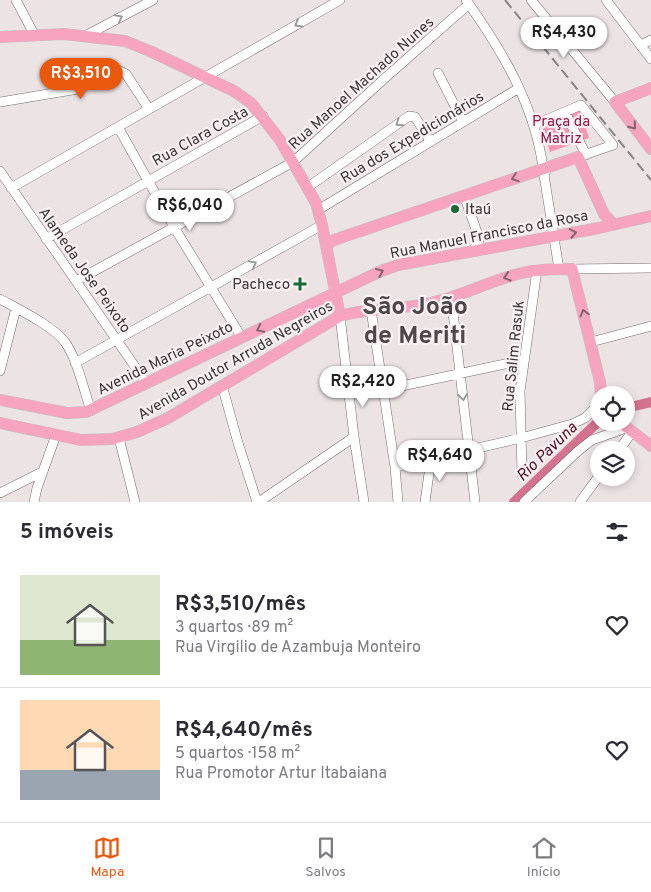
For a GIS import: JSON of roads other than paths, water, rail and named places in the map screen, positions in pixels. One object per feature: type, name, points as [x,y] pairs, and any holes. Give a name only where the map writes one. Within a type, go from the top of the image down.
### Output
[{"type":"main road","points":[[0,37],[86,36],[114,39],[134,44],[245,98],[263,116],[308,187],[328,241],[340,316]]},
{"type":"main road","points":[[651,88],[615,102],[651,149]]},
{"type":"main road","points":[[328,241],[582,156],[604,214],[613,224]]},
{"type":"main road","points":[[599,228],[604,214]]},
{"type":"main road","name":"Rua Manuel Francisco da Rosa","points":[[336,292],[398,265],[599,228],[651,216]]},
{"type":"main road","points":[[572,269],[600,386]]},
{"type":"main road","name":"Avenida Doutor Arruda Negreiros","points":[[0,423],[81,440],[119,438],[159,422],[340,316],[356,311],[418,306],[452,300],[496,280],[537,270],[572,269]]},
{"type":"main road","name":"Avenida Maria Peixoto","points":[[0,400],[67,413],[91,411],[336,292]]},
{"type":"main road","points":[[630,431],[651,446]]},
{"type":"street","points":[[16,0],[36,36]]},
{"type":"street","points":[[86,36],[152,0]]},
{"type":"street","points":[[11,188],[340,0]]},
{"type":"street","points":[[531,0],[615,102]]},
{"type":"street","points":[[606,0],[651,59]]},
{"type":"street","points":[[467,2],[498,50],[519,88],[534,125],[545,168],[544,175],[559,269]]},
{"type":"street","name":"Rua Manoel Machado Nunes","points":[[76,281],[293,162],[467,2]]},
{"type":"street","points":[[641,45],[651,40]]},
{"type":"street","points":[[0,102],[78,89],[118,70],[126,74],[149,109]]},
{"type":"street","points":[[438,73],[464,122]]},
{"type":"street","name":"Rua dos Expedicionários","points":[[318,210],[519,88]]},
{"type":"street","points":[[534,125],[581,105],[613,145],[582,156],[565,112]]},
{"type":"street","name":"Rua Clara Costa","points":[[46,238],[263,116]]},
{"type":"street","points":[[308,187],[409,116],[414,117],[430,142]]},
{"type":"street","points":[[118,127],[174,227],[242,338]]},
{"type":"street","name":"Alameda Jose Peixoto","points":[[0,171],[147,384]]},
{"type":"street","points":[[464,195],[479,238],[478,244],[472,251]]},
{"type":"street","points":[[74,363],[322,225]]},
{"type":"street","points":[[572,269],[651,268]]},
{"type":"street","name":"Rua Salim Rasuk","points":[[522,475],[519,406],[523,360],[537,270]]},
{"type":"street","points":[[0,299],[58,335],[68,348],[91,411]]},
{"type":"street","points":[[452,300],[475,502]]},
{"type":"street","points":[[0,371],[16,308]]},
{"type":"street","points":[[371,310],[395,467],[398,502]]},
{"type":"street","points":[[340,316],[354,437],[364,502]]},
{"type":"street","points":[[591,342],[651,326]]},
{"type":"street","points":[[383,390],[523,360]]},
{"type":"street","points":[[222,385],[238,444],[258,502],[354,437]]},
{"type":"street","points":[[395,467],[521,438],[579,422],[590,412]]},
{"type":"street","points":[[524,502],[592,440],[615,431]]},
{"type":"street","points":[[34,502],[42,472],[56,435]]},
{"type":"street","points":[[119,438],[135,502]]},
{"type":"street","points":[[425,502],[431,459]]},
{"type":"street","points":[[0,493],[42,472]]},
{"type":"street","points":[[580,502],[592,486]]},
{"type":"waterway","name":"Rio Pavuna","points":[[635,406],[651,402]]},
{"type":"waterway","name":"Rio Pavuna","points":[[514,502],[590,430]]},
{"type":"railway","points":[[505,0],[651,180]]},
{"type":"place","name":"Itaú","points":[[455,209]]},
{"type":"place","name":"Pacheco","points":[[300,284]]},
{"type":"district","name":"São João de Meriti","points":[[415,320]]},
{"type":"park label","name":"Praça da Matriz","points":[[561,130]]}]
